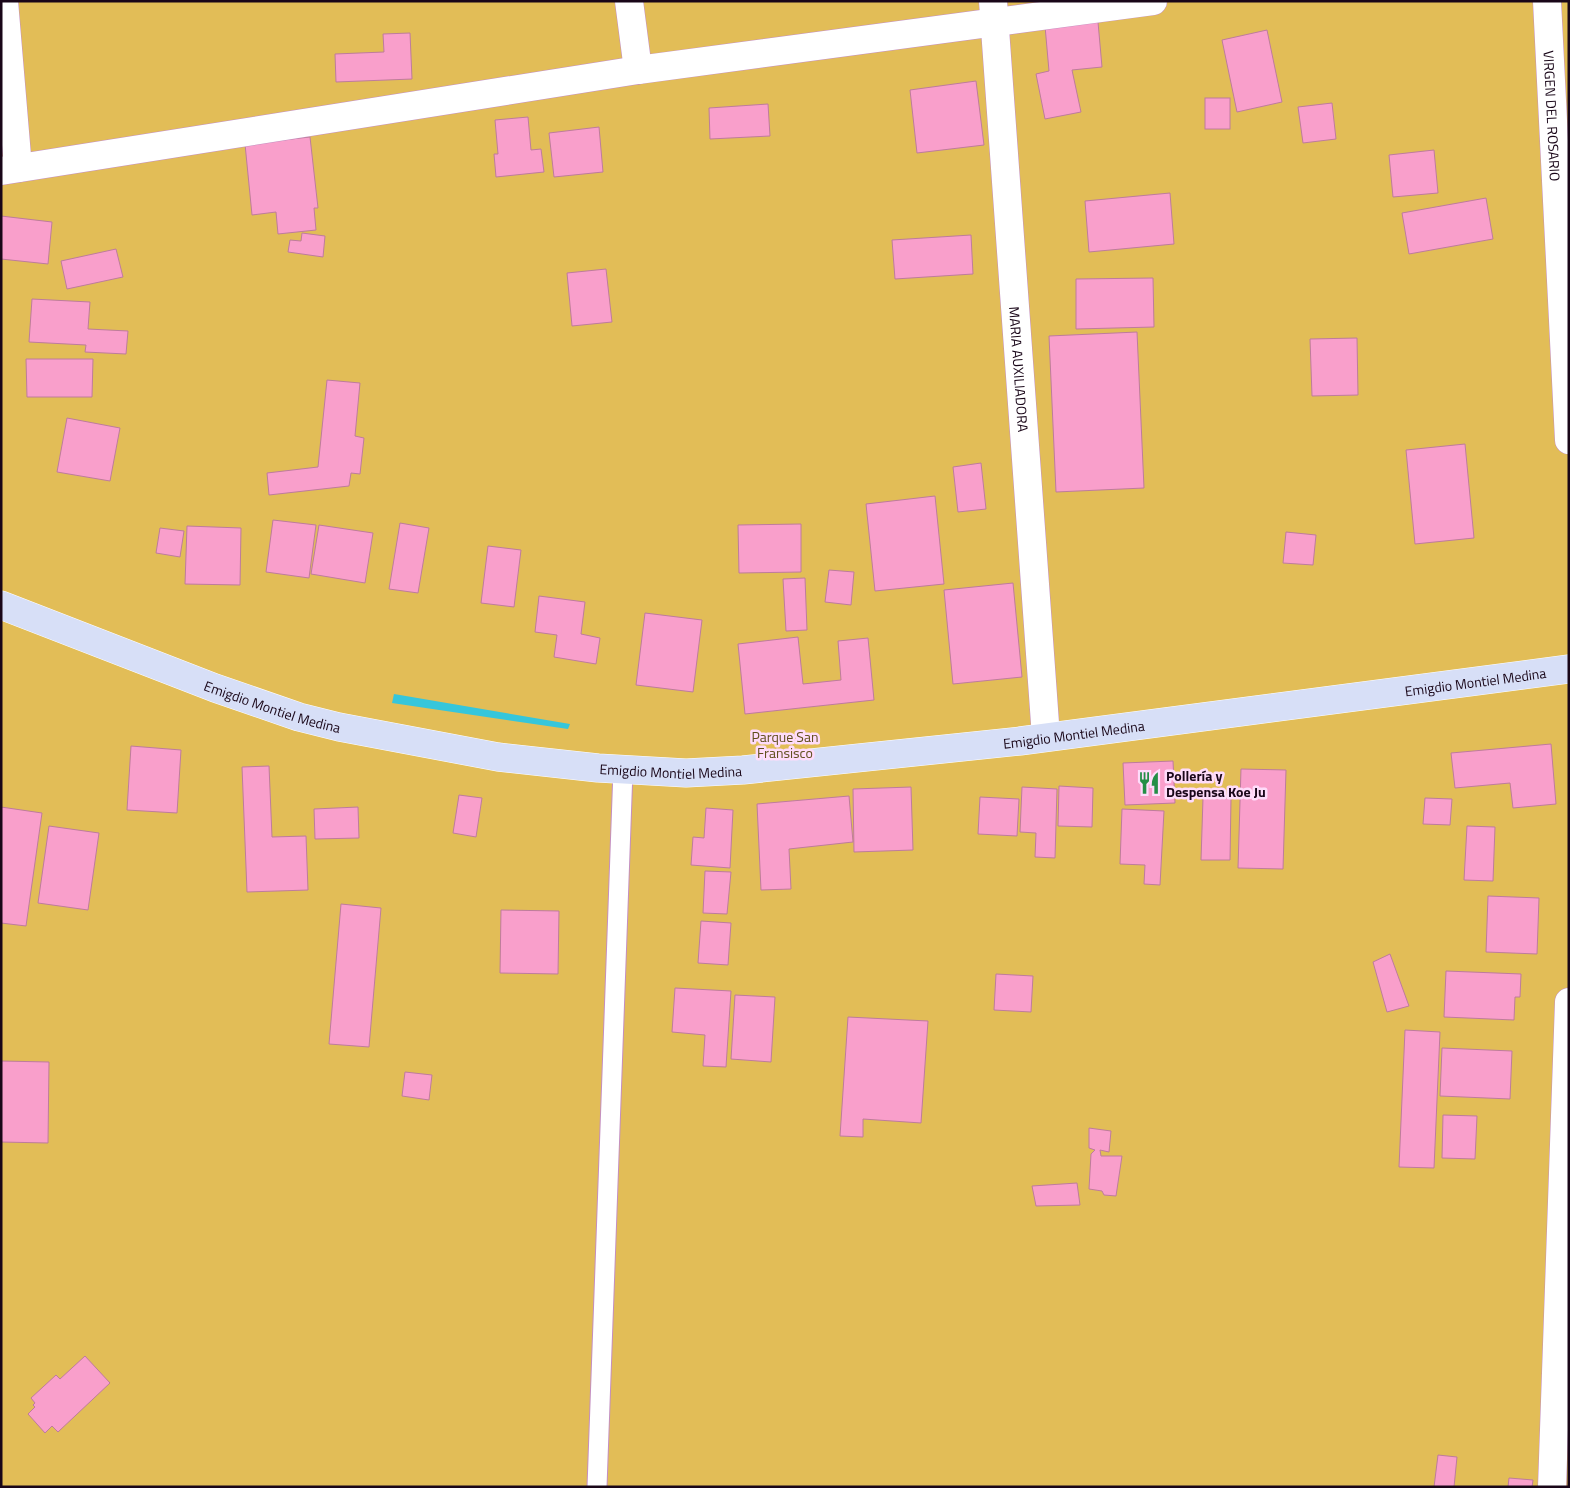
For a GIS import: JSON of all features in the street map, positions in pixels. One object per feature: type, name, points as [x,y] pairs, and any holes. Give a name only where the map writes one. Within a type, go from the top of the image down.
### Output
[{"type":"main road","name":"Emigdio Montiel Medina","points":[[1,605],[215,688],[298,717],[440,747],[498,757],[623,770],[686,773],[743,770],[1046,737],[1569,669]]},
{"type":"street","points":[[4,1],[10,67],[12,161],[638,70],[994,12],[1153,1]]},
{"type":"street","points":[[630,1],[638,70]]},
{"type":"street","name":"VIRGEN DEL ROSARIO","points":[[1547,1],[1569,440]]},
{"type":"street","name":"MARIA AUXILIADORA","points":[[994,12],[1046,737]]},
{"type":"street","points":[[1552,1487],[1569,1002]]},
{"type":"lane","points":[[597,1487],[623,770]]},
{"type":"green space","name":"Parque San Fransisco","points":[[1,1],[1569,1],[1569,1487],[1,1487]]},
{"type":"water","points":[[394,694],[570,724],[568,729],[392,703]]},
{"type":"building","points":[[1098,22],[1102,67],[1072,70],[1081,112],[1045,119],[1036,74],[1049,71],[1045,26]]},
{"type":"building","points":[[1267,30],[1282,102],[1237,112],[1222,40]]},
{"type":"building","points":[[410,33],[412,79],[336,82],[335,54],[384,52],[383,34]]},
{"type":"building","points":[[976,81],[984,145],[917,153],[910,90]]},
{"type":"building","points":[[1205,98],[1230,98],[1230,129],[1205,129]]},
{"type":"building","points":[[1332,103],[1336,139],[1303,143],[1298,107]]},
{"type":"building","points":[[768,104],[770,136],[710,139],[709,108]]},
{"type":"building","points":[[528,117],[531,150],[541,149],[544,172],[496,177],[494,154],[498,154],[495,120]]},
{"type":"building","points":[[599,127],[603,172],[554,177],[549,133]]},
{"type":"building","points":[[310,137],[318,208],[314,208],[316,230],[278,234],[276,212],[252,215],[245,144]]},
{"type":"building","points":[[1434,150],[1438,193],[1393,197],[1389,155]]},
{"type":"building","points":[[1170,193],[1174,244],[1089,252],[1085,201]]},
{"type":"building","points":[[1486,198],[1493,239],[1409,254],[1402,213]]},
{"type":"building","points":[[1,216],[52,222],[48,264],[1,259]]},
{"type":"building","points":[[302,233],[325,236],[323,257],[288,252],[290,240],[301,241]]},
{"type":"building","points":[[971,235],[973,274],[895,279],[892,240]]},
{"type":"building","points":[[116,249],[123,277],[67,289],[61,261]]},
{"type":"building","points":[[606,269],[612,322],[572,326],[567,273]]},
{"type":"building","points":[[1153,278],[1154,327],[1076,329],[1076,279]]},
{"type":"building","points":[[32,299],[90,302],[88,329],[128,331],[126,354],[85,352],[86,345],[29,342]]},
{"type":"building","points":[[1137,332],[1144,488],[1056,492],[1049,336]]},
{"type":"building","points":[[1357,338],[1358,395],[1312,396],[1310,339]]},
{"type":"building","points":[[26,359],[93,359],[92,397],[27,397]]},
{"type":"building","points":[[327,380],[360,383],[355,436],[364,438],[360,474],[351,473],[349,486],[269,495],[267,473],[318,467]]},
{"type":"building","points":[[67,418],[120,428],[110,481],[57,472]]},
{"type":"building","points":[[1465,444],[1474,538],[1415,544],[1406,450]]},
{"type":"building","points":[[981,463],[986,509],[958,512],[953,467]]},
{"type":"building","points":[[935,496],[944,584],[875,591],[866,504]]},
{"type":"building","points":[[273,520],[316,525],[309,578],[266,572]]},
{"type":"building","points":[[400,523],[429,528],[418,593],[389,589]]},
{"type":"building","points":[[801,524],[801,572],[739,573],[738,525]]},
{"type":"building","points":[[319,525],[373,533],[365,583],[311,574]]},
{"type":"building","points":[[187,526],[241,528],[240,585],[185,584]]},
{"type":"building","points":[[160,528],[184,531],[180,557],[156,553]]},
{"type":"building","points":[[1286,532],[1316,535],[1313,565],[1283,563]]},
{"type":"building","points":[[488,546],[521,550],[514,607],[481,603]]},
{"type":"building","points":[[829,570],[854,572],[851,605],[825,602]]},
{"type":"building","points":[[805,578],[807,630],[786,631],[783,579]]},
{"type":"building","points":[[1013,583],[1022,677],[953,684],[944,590]]},
{"type":"building","points":[[539,596],[585,602],[581,634],[600,638],[596,664],[554,657],[557,635],[535,632]]},
{"type":"building","points":[[645,613],[702,620],[693,692],[636,685]]},
{"type":"building","points":[[798,637],[803,684],[841,680],[838,641],[868,638],[874,700],[745,714],[738,644]]},
{"type":"building","points":[[1551,744],[1556,804],[1513,808],[1510,783],[1455,788],[1451,753]]},
{"type":"building","points":[[131,746],[181,750],[177,813],[127,810]]},
{"type":"building","name":"Pollería y Despensa Koe Ju","points":[[1173,761],[1175,803],[1125,805],[1123,763]]},
{"type":"building","points":[[269,766],[272,837],[306,836],[308,890],[247,892],[242,767]]},
{"type":"building","points":[[1241,769],[1286,770],[1283,869],[1238,868]]},
{"type":"building","points":[[1059,786],[1093,788],[1092,827],[1058,826]]},
{"type":"building","points":[[911,787],[913,850],[854,852],[853,789]]},
{"type":"building","points":[[1022,787],[1057,789],[1055,858],[1035,857],[1036,833],[1020,832]]},
{"type":"building","points":[[459,795],[482,798],[476,837],[453,833]]},
{"type":"building","points":[[849,796],[853,842],[789,849],[791,889],[761,890],[757,804]]},
{"type":"building","points":[[980,797],[1019,799],[1017,836],[978,834]]},
{"type":"building","points":[[1203,798],[1231,798],[1230,860],[1201,860]]},
{"type":"building","points":[[1425,798],[1452,799],[1450,825],[1423,824]]},
{"type":"building","points":[[1,807],[42,813],[26,926],[1,923]]},
{"type":"building","points":[[358,807],[359,838],[315,839],[314,809]]},
{"type":"building","points":[[706,808],[733,810],[730,868],[691,865],[693,837],[704,838]]},
{"type":"building","points":[[1122,809],[1164,811],[1160,885],[1144,884],[1145,865],[1120,864]]},
{"type":"building","points":[[49,826],[99,833],[88,910],[38,903]]},
{"type":"building","points":[[1467,826],[1495,827],[1493,881],[1464,880]]},
{"type":"building","points":[[705,871],[731,872],[727,914],[703,913]]},
{"type":"building","points":[[1488,896],[1539,898],[1537,954],[1486,952]]},
{"type":"building","points":[[341,904],[381,908],[369,1047],[329,1044]]},
{"type":"building","points":[[501,910],[559,911],[558,974],[500,973]]},
{"type":"building","points":[[701,921],[731,923],[728,965],[698,963]]},
{"type":"building","points":[[1390,954],[1409,1006],[1387,1012],[1373,962]]},
{"type":"building","points":[[1446,971],[1521,974],[1520,997],[1515,997],[1514,1020],[1444,1017]]},
{"type":"building","points":[[996,974],[1033,976],[1031,1012],[994,1010]]},
{"type":"building","points":[[675,988],[731,991],[726,1067],[703,1066],[705,1035],[672,1032]]},
{"type":"building","points":[[735,995],[775,997],[771,1062],[731,1059]]},
{"type":"building","points":[[848,1017],[928,1021],[921,1123],[863,1119],[863,1137],[840,1136]]},
{"type":"building","points":[[1405,1030],[1440,1032],[1434,1168],[1399,1167]]},
{"type":"building","points":[[1442,1048],[1512,1051],[1510,1099],[1440,1096]]},
{"type":"building","points":[[1,1061],[49,1062],[48,1143],[1,1142]]},
{"type":"building","points":[[405,1072],[432,1075],[429,1100],[402,1096]]},
{"type":"building","points":[[1443,1115],[1477,1116],[1475,1159],[1442,1158]]},
{"type":"building","points":[[1089,1128],[1111,1131],[1109,1152],[1100,1150],[1101,1156],[1122,1156],[1116,1196],[1104,1195],[1102,1191],[1089,1189],[1091,1154],[1095,1150],[1089,1148]]},
{"type":"building","points":[[1077,1183],[1080,1205],[1036,1206],[1032,1186]]},
{"type":"building","points":[[85,1356],[110,1383],[58,1432],[52,1426],[45,1433],[28,1414],[35,1407],[33,1405],[35,1403],[31,1398],[56,1375],[60,1379]]},
{"type":"building","points":[[1438,1455],[1457,1457],[1454,1487],[1434,1487]]},
{"type":"building","points":[[1509,1478],[1533,1480],[1532,1487],[1508,1487]]},
{"type":"place","name":"Pollería y Despensa Koe Ju","points":[[1149,783]]}]
